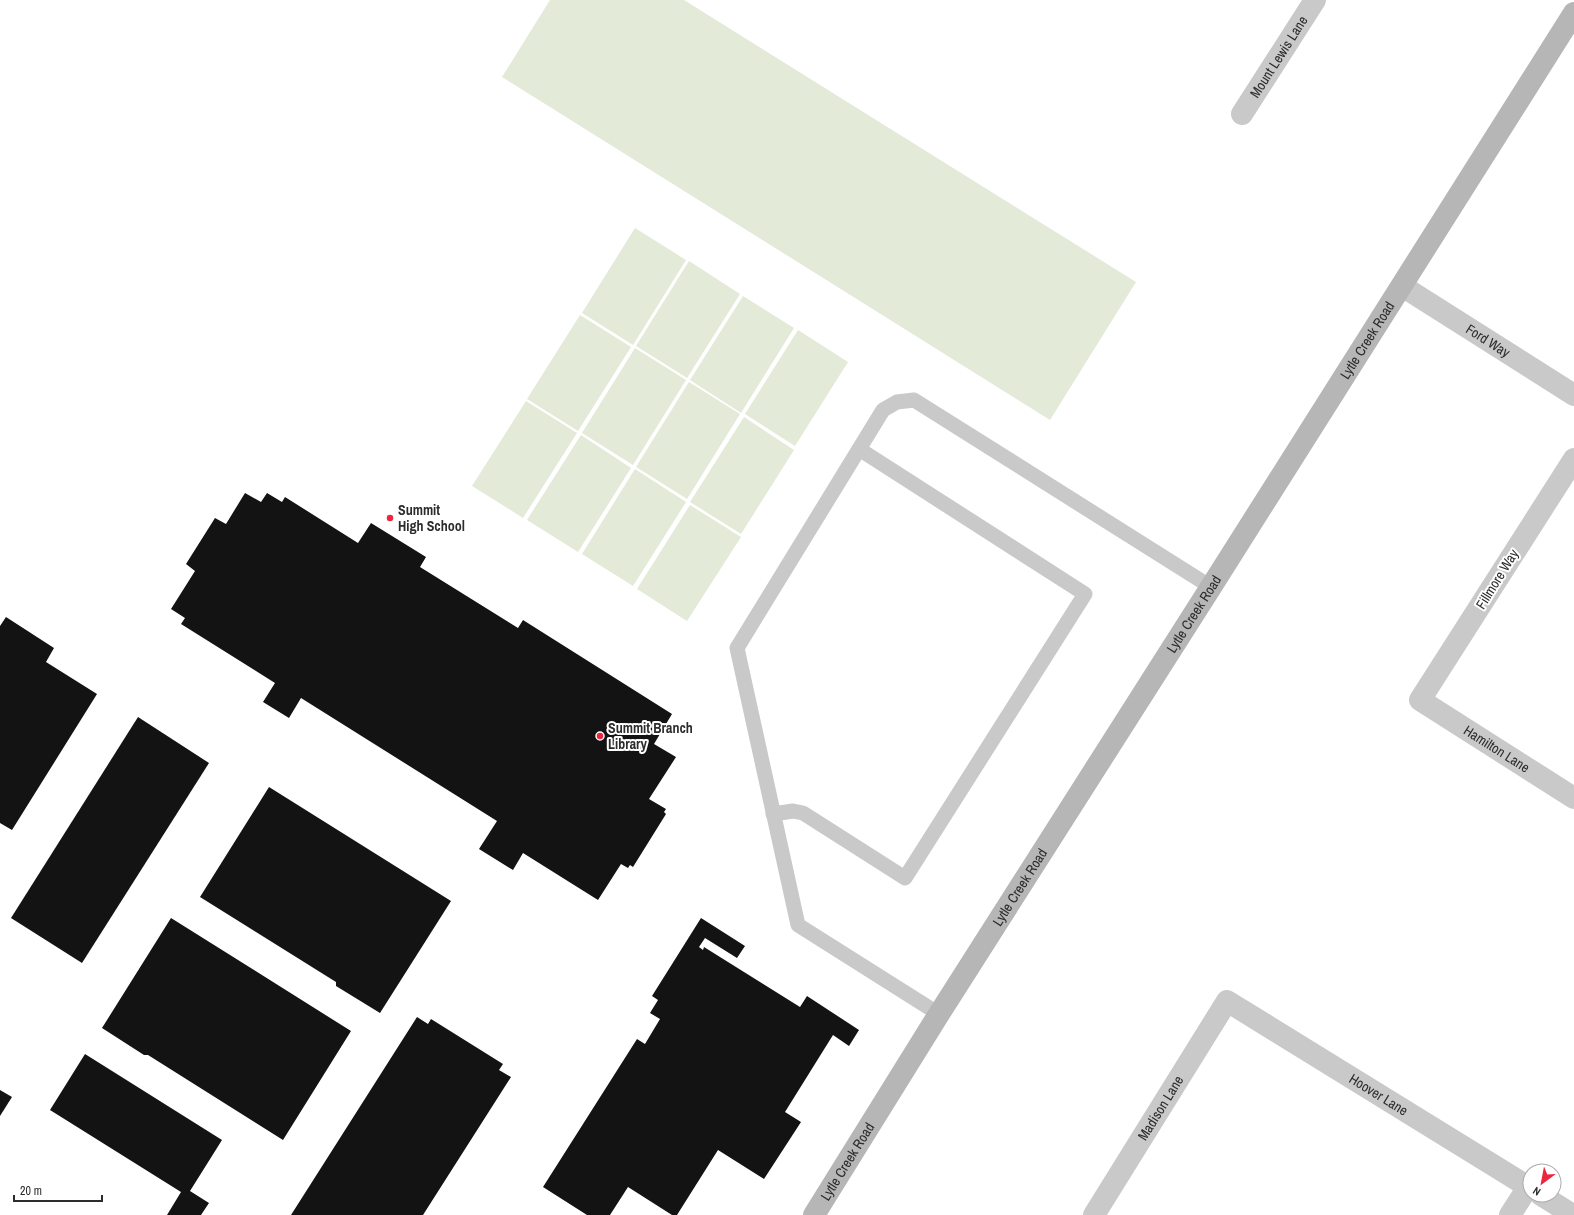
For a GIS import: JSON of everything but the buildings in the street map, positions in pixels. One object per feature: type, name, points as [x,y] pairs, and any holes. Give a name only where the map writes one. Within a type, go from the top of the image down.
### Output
[{"type":"street","name":"Mount Lewis Lane","points":[[1242,114],[1315,0]]},
{"type":"street","name":"Lytle Creek Road","points":[[814,1215],[939,1014],[1211,588],[1574,13]]},
{"type":"street","name":"Ford Way","points":[[1402,286],[1574,395]]},
{"type":"street","name":"Fillmore Way","points":[[1420,700],[1574,459]]},
{"type":"street","name":"Hamilton Lane","points":[[1420,700],[1574,798]]},
{"type":"street","name":"Hoover Lane","points":[[1227,1001],[1522,1183]]},
{"type":"street","name":"Madison Lane","points":[[1094,1215],[1227,1001]]},
{"type":"street","points":[[1510,1215],[1522,1202]]},
{"type":"street","name":"Hoover Lane","points":[[1553,1203],[1572,1215]]},
{"type":"lane","points":[[939,1014],[798,925],[737,648],[883,410],[897,402],[914,400],[1211,588]]},
{"type":"lane","points":[[773,814],[793,811],[803,813],[905,878],[1085,594],[859,449]]},
{"type":"green space","points":[[550,0],[684,0],[1136,282],[1050,420],[502,77]]},
{"type":"green space","points":[[635,228],[686,260],[633,345],[582,313]]},
{"type":"green space","points":[[689,261],[740,294],[687,378],[636,346]]},
{"type":"green space","points":[[743,296],[794,328],[741,413],[690,380]]},
{"type":"green space","points":[[580,315],[631,347],[578,431],[527,399]]},
{"type":"green space","points":[[798,330],[848,362],[795,446],[745,414]]},
{"type":"green space","points":[[635,348],[686,380],[633,465],[582,433]]},
{"type":"green space","points":[[689,382],[740,414],[687,499],[636,467]]},
{"type":"green space","points":[[526,401],[577,433],[523,518],[472,486]]},
{"type":"green space","points":[[744,417],[794,450],[741,534],[690,502]]},
{"type":"green space","points":[[581,435],[631,468],[578,552],[527,520]]},
{"type":"green space","points":[[635,469],[686,502],[633,586],[582,554]]},
{"type":"green space","points":[[690,505],[741,537],[687,621],[637,589]]},
{"type":"place","name":"Summit High School","points":[[390,518]]},
{"type":"place","name":"Summit Branch Library","points":[[600,736]]}]
